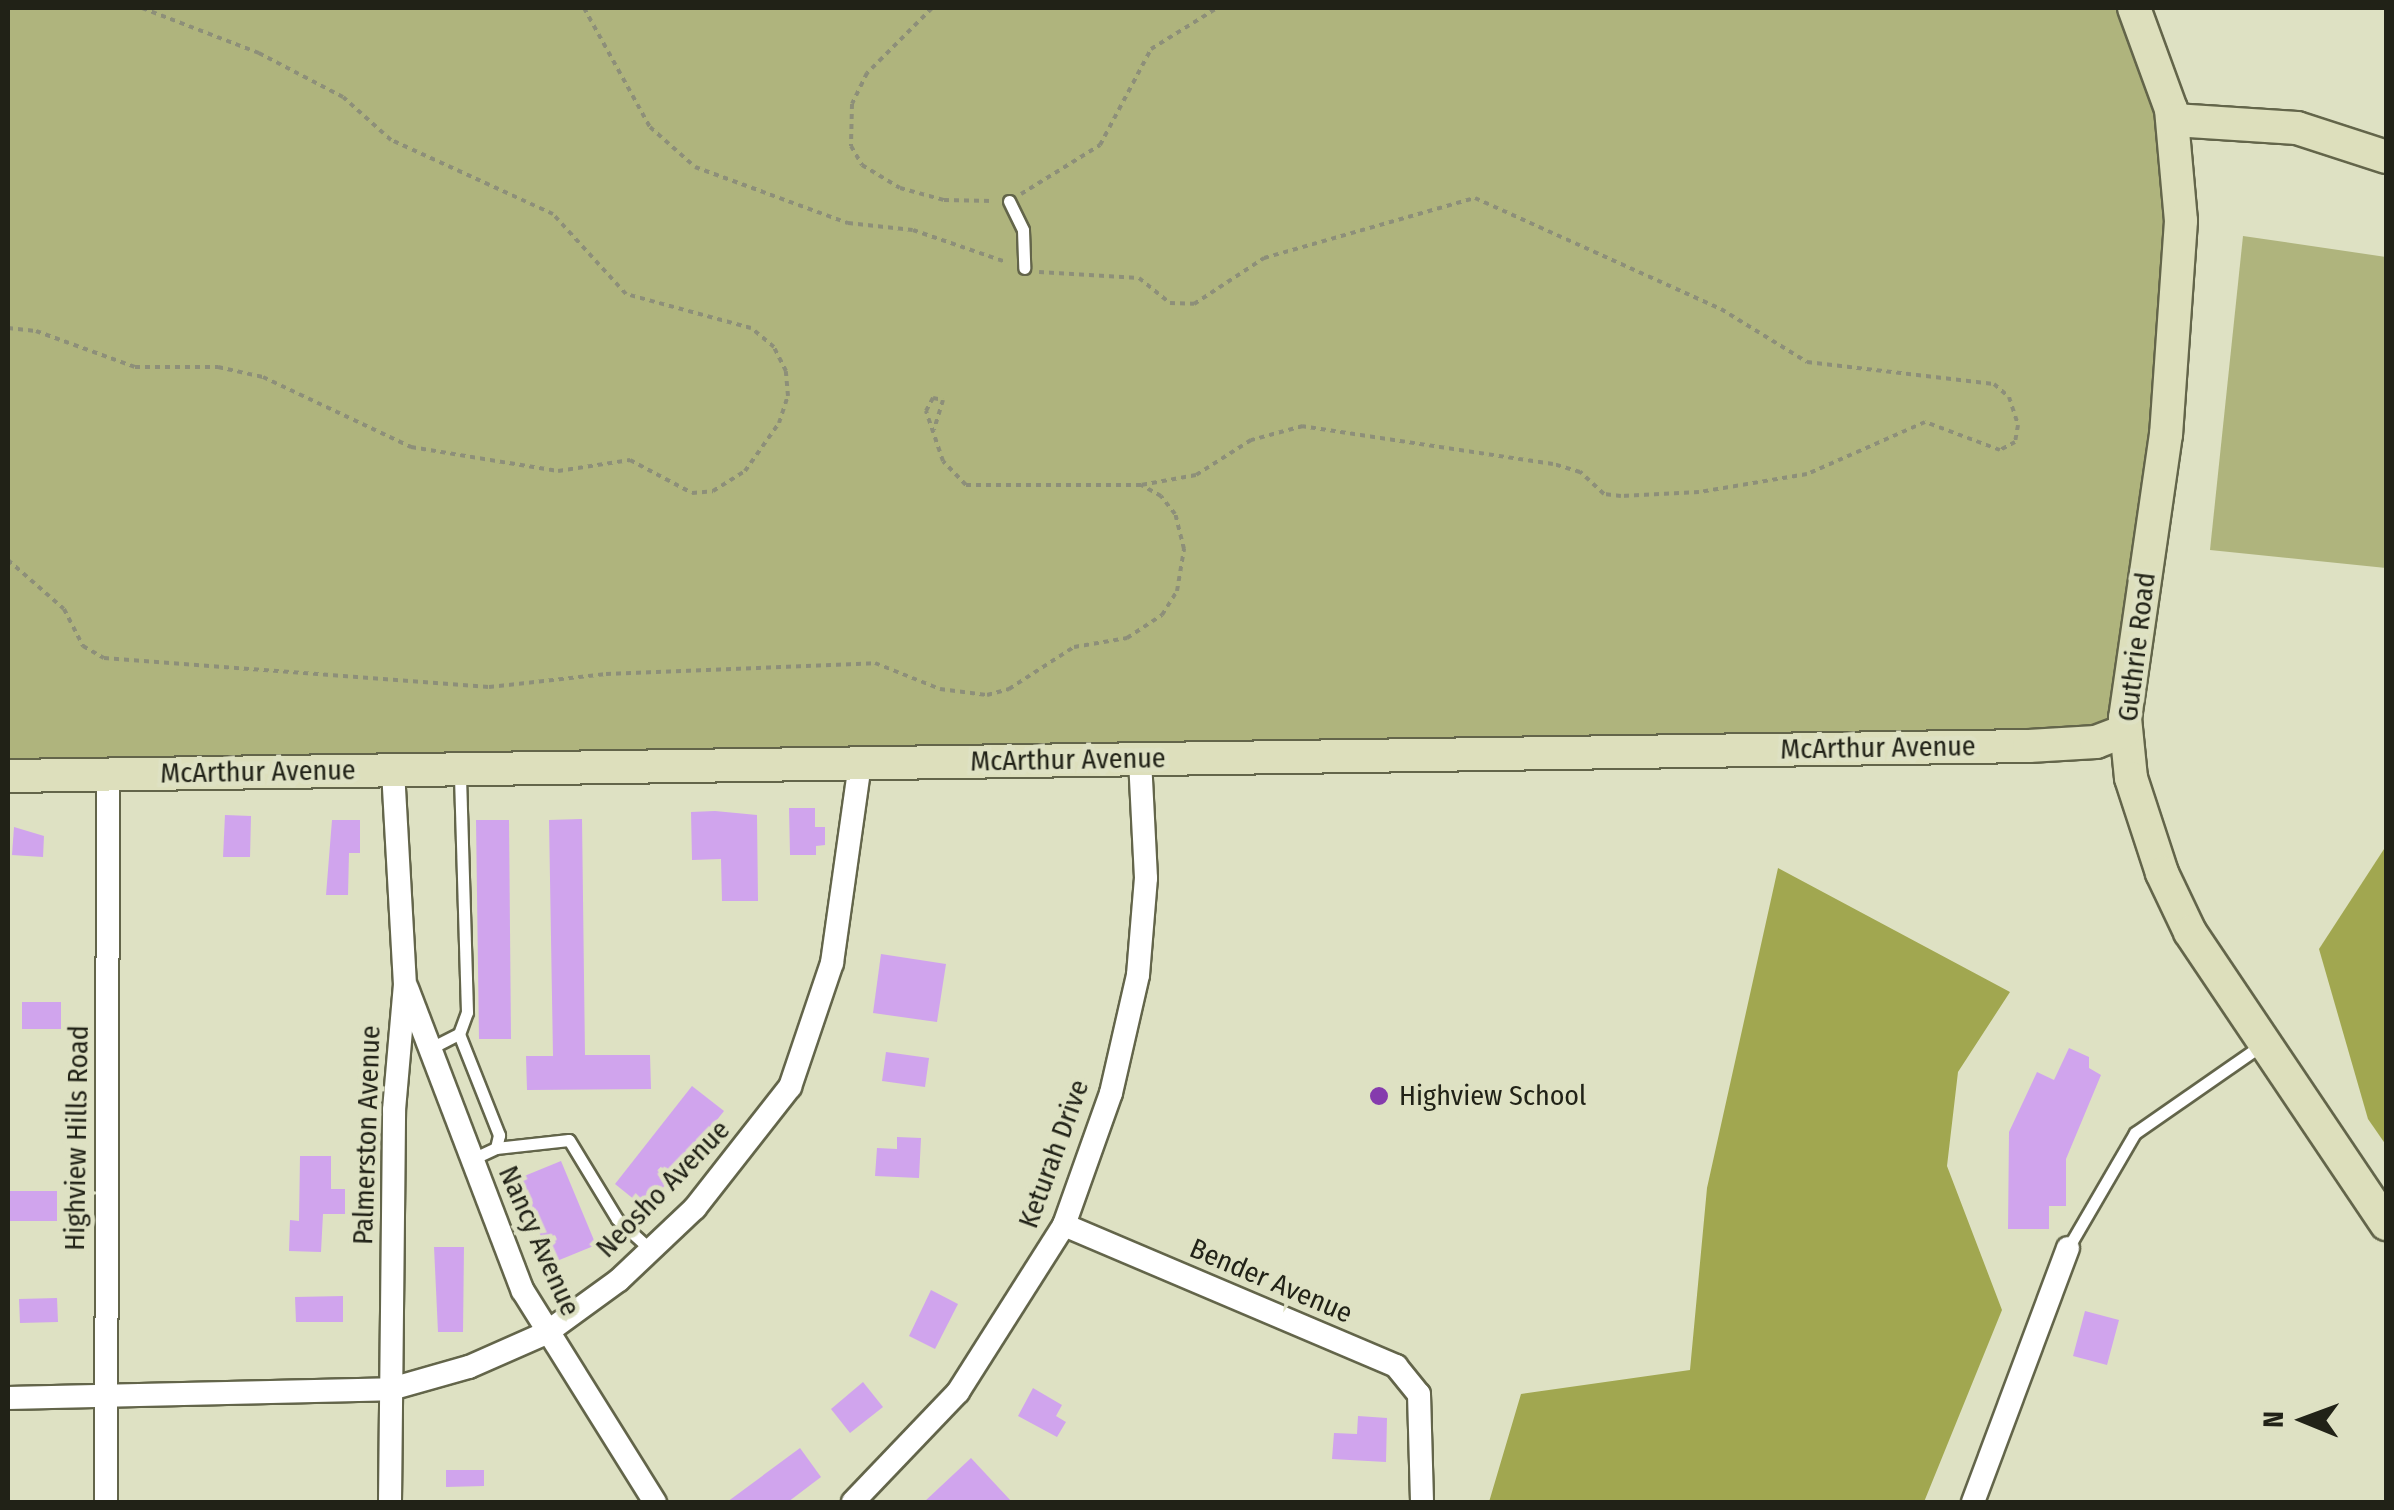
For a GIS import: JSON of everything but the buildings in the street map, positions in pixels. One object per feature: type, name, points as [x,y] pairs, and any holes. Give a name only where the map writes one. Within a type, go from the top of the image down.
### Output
[{"type":"street","name":"Guthrie Road","points":[[2134,8],[2174,120],[2182,221],[2172,378],[2126,730],[2131,778],[2162,873],[2262,1045],[2386,1224]]},
{"type":"street","points":[[2174,120],[2297,128],[2386,156]]},
{"type":"street","name":"McArthur Avenue","points":[[8,776],[2029,746],[2096,742],[2126,730]]},
{"type":"street","name":"Keturah Drive","points":[[853,1502],[958,1392],[1064,1225],[1111,1092],[1138,975],[1146,878],[1140,759]]},
{"type":"street","name":"Neosho Avenue","points":[[8,1398],[391,1389],[469,1367],[546,1332],[652,1251],[768,1123],[798,1070],[832,963],[860,764]]},
{"type":"street","name":"Palmerston Avenue","points":[[390,1502],[394,1110],[405,984],[394,771]]},
{"type":"street","name":"Highview Hills Road","points":[[106,1502],[108,774]]},
{"type":"street","name":"Nancy Avenue","points":[[405,984],[470,1160],[546,1332],[655,1502]]},
{"type":"street","name":"Bender Avenue","points":[[1064,1225],[1396,1366],[1416,1386],[1421,1420],[1422,1502]]},
{"type":"street","points":[[1973,1502],[2068,1248]]},
{"type":"lane","points":[[1009,201],[1023,230],[1024,268]]},
{"type":"lane","points":[[460,770],[467,1012],[460,1034],[498,1135],[496,1148]]},
{"type":"lane","points":[[431,1048],[460,1034]]},
{"type":"lane","points":[[2068,1248],[2135,1133],[2262,1045]]},
{"type":"lane","points":[[470,1160],[496,1148],[569,1140],[617,1219],[652,1251]]},
{"type":"path","points":[[8,328],[36,331],[135,368],[218,367],[273,380],[411,447],[558,471],[630,460],[692,492],[713,491],[746,471],[779,423],[788,396],[786,371],[774,347],[751,328],[626,294],[553,214],[391,140],[342,98],[259,53],[142,8]]},
{"type":"path","points":[[584,8],[650,127],[695,166],[848,223],[913,230],[1024,268],[1139,278],[1170,303],[1194,304],[1264,258],[1475,198],[1721,308],[1806,362],[1994,384],[2009,397],[2018,424],[2014,442],[2000,450],[1924,422],[1808,474],[1718,490],[1621,496],[1604,494],[1580,472],[1553,464],[1303,426],[1251,440],[1196,475],[1141,485],[966,485],[948,472],[926,410],[933,398],[943,400],[934,430]]},
{"type":"path","points":[[932,8],[882,54],[859,88],[849,118],[855,156],[885,181],[912,191],[944,200],[1009,201],[1100,145],[1151,49],[1217,8]]},
{"type":"path","points":[[8,560],[64,609],[84,646],[116,660],[503,688],[606,674],[875,663],[940,689],[987,695],[1009,689],[1074,647],[1138,633],[1170,604],[1182,574],[1180,525],[1161,496],[1141,485]]},
{"type":"green space","points":[[8,8],[2134,8],[2180,162],[2125,731],[8,776]]},
{"type":"green space","points":[[2243,236],[2386,257],[2386,568],[2210,550]]},
{"type":"green space","points":[[2386,846],[2386,1145],[2368,1119],[2319,949]]},
{"type":"green space","points":[[1778,868],[2010,992],[1958,1072],[1947,1166],[2002,1310],[1924,1502],[1489,1502],[1521,1394],[1690,1370],[1707,1188]]},
{"type":"place","name":"Highview School","points":[[1379,1096]]}]
